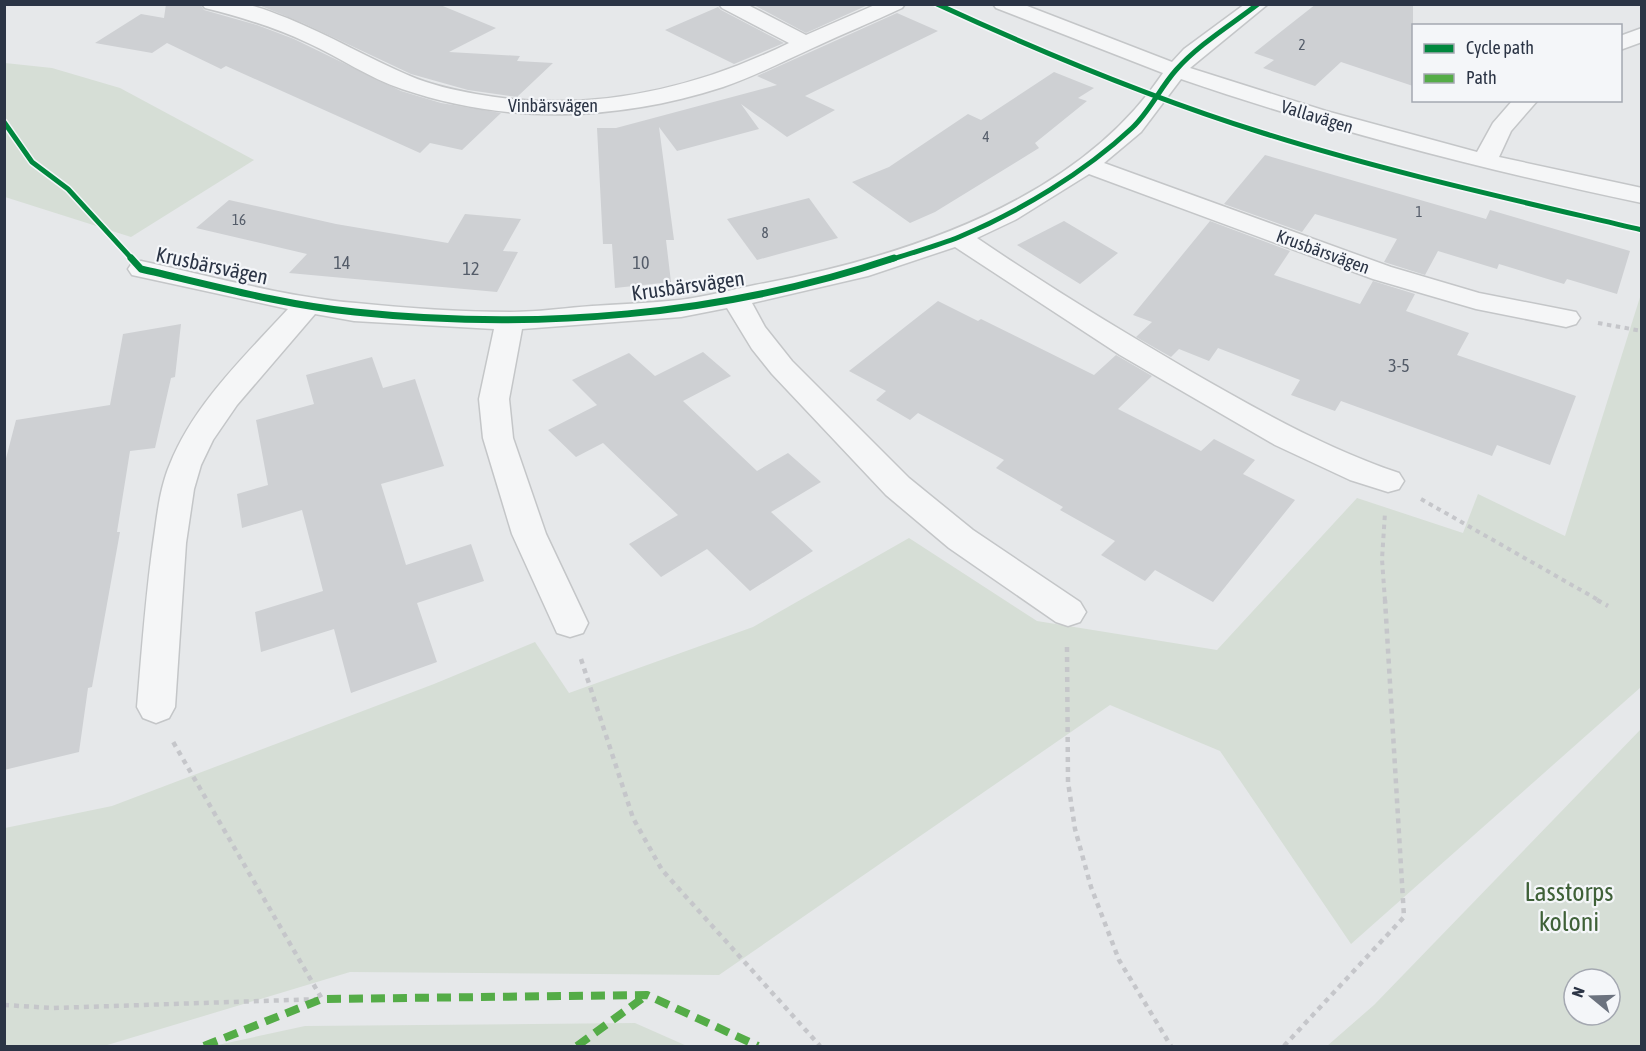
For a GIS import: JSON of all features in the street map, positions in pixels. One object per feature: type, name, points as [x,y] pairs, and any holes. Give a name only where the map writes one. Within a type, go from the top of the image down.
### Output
[{"type":"street","name":"Vinbärsvägen","points":[[212,4],[272,20],[406,83],[485,105],[593,109],[648,100],[705,85],[759,66],[805,43],[895,4]]},
{"type":"street","points":[[729,4],[805,43]]},
{"type":"street","name":"Vallavägen","points":[[1004,4],[1097,43],[1175,71],[1356,129],[1486,162],[1641,196]]},
{"type":"street","name":"Krusbärsvägen","points":[[141,269],[257,295],[354,312],[510,321],[681,308],[737,299],[859,270],[958,237],[1006,215],[1087,165],[1133,127],[1158,97],[1175,71],[1222,30],[1258,4]]},
{"type":"street","points":[[1622,43],[1641,34]]},
{"type":"street","points":[[1486,162],[1496,134],[1525,102]]},
{"type":"street","name":"Krusbärsvägen","points":[[1087,165],[1382,273],[1476,301],[1566,318]]},
{"type":"street","points":[[958,237],[1062,307],[1244,415],[1314,452],[1360,472],[1388,481]]},
{"type":"street","name":"Krusbärsvägen","points":[[737,299],[748,325],[768,353],[880,469],[926,512],[981,553],[1068,612]]},
{"type":"street","points":[[156,707],[168,550],[177,497],[187,460],[203,431],[249,370],[308,304]]},
{"type":"street","points":[[510,321],[494,399],[498,438],[529,534],[570,623]]},
{"type":"path","points":[[1566,318],[1641,331]]},
{"type":"path","points":[[1284,1047],[1404,917],[1382,559],[1388,481],[1608,606]]},
{"type":"path","points":[[1068,612],[1067,760],[1075,829],[1091,887],[1119,960],[1171,1047]]},
{"type":"path","points":[[570,623],[633,818],[662,870],[820,1047]]},
{"type":"path","points":[[4,1005],[53,1008],[322,999],[174,747],[156,707]]},
{"type":"green space","points":[[5,63],[52,68],[120,88],[254,160],[131,237],[5,197]]},
{"type":"green space","points":[[1641,294],[1641,687],[1351,944],[1220,751],[1110,705],[719,975],[350,972],[104,1046],[5,1046],[5,828],[112,806],[434,684],[535,642],[569,693],[753,627],[909,538],[1037,621],[1217,650],[1357,498],[1463,533],[1478,494],[1565,536]]},
{"type":"green space","name":"Lasstorps koloni","points":[[1641,729],[1641,1046],[1327,1046],[1374,1005]]},
{"type":"green space","points":[[635,1023],[687,1046],[213,1046],[305,1026]]},
{"type":"building","points":[[166,4],[200,4],[204,10],[257,25],[294,39],[401,91],[441,103],[501,113],[462,150],[430,143],[420,153],[226,66],[221,69],[167,43],[152,53],[95,43],[141,14],[164,18]]},
{"type":"building","points":[[256,4],[438,4],[496,28],[449,52],[520,56],[517,61],[553,63],[517,97],[468,90],[411,74],[303,23]]},
{"type":"building","points":[[752,4],[870,4],[806,33]]},
{"type":"building","points":[[1316,4],[1413,4],[1412,86],[1341,62],[1315,86],[1263,68],[1274,60],[1254,53]]},
{"type":"building","points":[[718,7],[784,43],[734,64],[665,30]]},
{"type":"building","points":[[897,13],[938,31],[805,96],[835,110],[787,137],[741,104],[759,129],[677,151],[659,127],[674,240],[666,240],[671,282],[615,288],[612,244],[603,244],[597,128],[616,128],[777,85],[757,76]]},
{"type":"building","points":[[1054,72],[1094,88],[1078,98],[1087,101],[1035,143],[1039,148],[935,212],[910,223],[852,182],[889,167],[968,114],[981,120]]},
{"type":"building","points":[[1265,155],[1486,219],[1490,210],[1630,251],[1617,294],[1567,279],[1564,284],[1499,264],[1497,269],[1438,251],[1425,275],[1384,262],[1397,239],[1315,214],[1302,232],[1224,204]]},
{"type":"building","points":[[809,198],[838,238],[757,260],[727,219]]},
{"type":"building","points":[[229,200],[336,224],[448,243],[465,214],[521,219],[503,251],[518,252],[497,292],[289,273],[307,254],[196,228]]},
{"type":"building","points":[[1064,221],[1118,253],[1080,284],[1017,245]]},
{"type":"building","points":[[1210,221],[1290,251],[1274,275],[1360,304],[1373,281],[1415,294],[1406,311],[1469,333],[1457,355],[1576,396],[1550,465],[1497,445],[1492,456],[1341,401],[1335,411],[1291,395],[1300,380],[1218,348],[1209,361],[1179,349],[1171,357],[1136,337],[1152,322],[1133,315]]},
{"type":"building","points":[[938,301],[978,321],[981,319],[1094,375],[1116,355],[1152,376],[1118,409],[1201,451],[1214,439],[1255,460],[1243,474],[1295,500],[1213,602],[1155,570],[1145,581],[1101,555],[1115,541],[1060,510],[1063,507],[996,468],[1004,460],[918,413],[910,420],[876,400],[886,391],[849,371]]},
{"type":"building","points":[[181,324],[175,377],[171,378],[155,448],[130,451],[117,532],[120,532],[92,687],[88,688],[79,752],[4,770],[4,466],[16,420],[110,405],[123,334]]},
{"type":"building","points":[[703,352],[731,376],[683,401],[757,471],[788,453],[821,482],[771,512],[813,551],[750,591],[707,549],[661,577],[629,544],[678,515],[603,443],[576,457],[548,430],[597,405],[572,380],[629,353],[655,376]]},
{"type":"building","points":[[372,357],[383,388],[415,379],[444,466],[381,484],[406,565],[471,544],[484,581],[417,603],[437,662],[351,693],[334,629],[261,652],[255,612],[323,591],[302,510],[242,528],[237,494],[268,485],[256,420],[314,404],[306,375]]},
{"type":"marked path","points":[[204,1046],[322,999],[647,995],[758,1046]]},
{"type":"marked path","points":[[577,1046],[647,995]]},
{"type":"cycle path","points":[[937,4],[1074,65],[1168,101],[1262,133],[1351,159],[1642,230]]},
{"type":"cycle path","points":[[4,122],[32,162],[68,189],[141,269],[257,295],[354,312],[510,321],[681,308],[737,299],[859,270],[958,237],[1006,215],[1087,165],[1133,127],[1158,97],[1175,71],[1192,54],[1258,4]]}]
